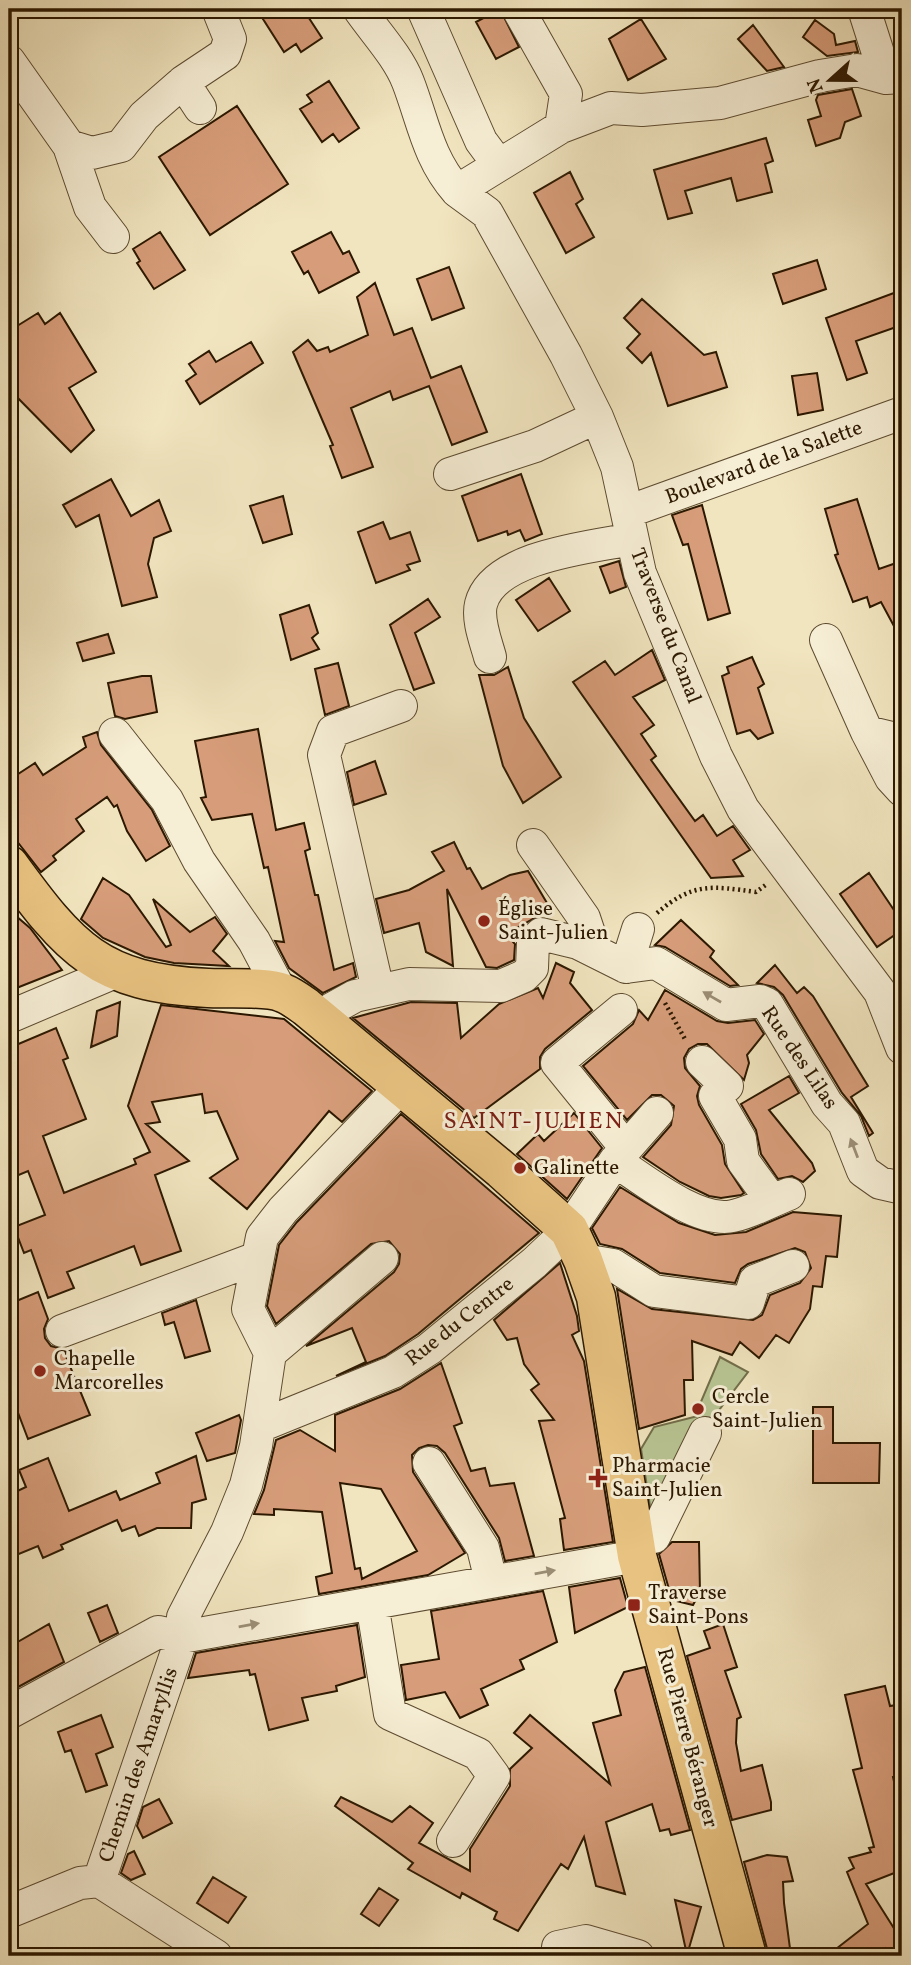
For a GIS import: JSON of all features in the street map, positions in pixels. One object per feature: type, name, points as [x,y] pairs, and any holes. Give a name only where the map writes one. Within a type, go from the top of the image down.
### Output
[{"type":"main road","name":"Rue Pierre Béranger","points":[[9,865],[46,916],[87,956],[115,972],[178,987],[281,992],[319,1016],[402,1086],[576,1245],[596,1297],[636,1548],[747,1956]]},
{"type":"street","points":[[69,146],[92,153],[121,146],[144,116],[183,82],[225,54],[230,39],[218,9]]},
{"type":"street","name":"Traverse du Canal","points":[[359,9],[407,79],[425,138],[441,173],[457,191],[486,214],[566,355],[597,417],[617,467],[640,573],[716,757],[743,809],[880,992],[902,1048]]},
{"type":"street","points":[[423,9],[481,141],[498,164]]},
{"type":"street","points":[[518,9],[566,94],[561,127]]},
{"type":"street","points":[[845,9],[851,22],[877,46]]},
{"type":"street","points":[[864,9],[877,46],[894,77]]},
{"type":"street","points":[[9,61],[69,146],[90,207],[113,237]]},
{"type":"street","points":[[457,191],[561,127],[611,108],[642,110],[720,103],[857,70],[894,77]]},
{"type":"street","points":[[183,82],[200,108]]},
{"type":"street","name":"Boulevard de la Salette","points":[[490,657],[482,631],[481,604],[496,581],[514,566],[629,526],[902,413]]},
{"type":"street","points":[[450,474],[535,446],[597,417]]},
{"type":"street","points":[[826,640],[867,732],[891,778],[902,790]]},
{"type":"street","points":[[378,990],[324,755],[333,731],[401,706]]},
{"type":"street","points":[[867,732],[892,738],[902,746]]},
{"type":"street","points":[[115,734],[167,800],[199,861],[254,941],[281,992]]},
{"type":"street","points":[[533,845],[584,918],[595,951]]},
{"type":"street","points":[[319,1016],[355,996],[409,984],[501,986],[524,976],[532,968],[533,942],[541,934],[556,936],[595,951],[626,967],[638,929]]},
{"type":"street","name":"Rue des Lilas","points":[[626,967],[656,964],[726,1006],[760,1001],[767,1004],[827,1104],[844,1124],[863,1171],[880,1183],[902,1188]]},
{"type":"street","points":[[9,1017],[115,972]]},
{"type":"street","points":[[621,1010],[557,1063],[621,1154],[676,1201],[718,1217],[732,1217],[781,1197],[743,1161],[740,1139],[715,1096],[727,1086],[702,1062]]},
{"type":"street","points":[[382,1258],[270,1353],[247,1309],[262,1237],[283,1210],[402,1086]]},
{"type":"street","name":"Rue du Centre","points":[[260,1426],[410,1364],[534,1263],[576,1245],[621,1154],[657,1113]]},
{"type":"street","points":[[576,1245],[654,1291],[748,1303],[755,1281],[793,1266]]},
{"type":"street","points":[[62,1331],[257,1258]]},
{"type":"street","name":"Chemin des Amaryllis","points":[[9,1912],[80,1882],[100,1881],[182,1637],[183,1617],[246,1485],[260,1426],[270,1353]]},
{"type":"street","points":[[9,1713],[158,1632],[182,1637],[491,1581],[636,1548],[654,1537],[705,1433]]},
{"type":"street","points":[[429,1463],[482,1548],[491,1581]]},
{"type":"street","points":[[372,1603],[390,1714],[478,1754],[494,1776],[453,1841]]},
{"type":"street","points":[[100,1881],[215,1956]]},
{"type":"street","points":[[558,1947],[586,1941],[638,1956]]},
{"type":"path","points":[[638,929],[676,897],[695,889],[713,886],[757,892],[768,884]]},
{"type":"path","points":[[626,967],[667,1005],[675,1023],[702,1062]]},
{"type":"green space","points":[[720,1357],[748,1372],[713,1418],[708,1418],[654,1531],[641,1449],[654,1427],[698,1416],[697,1411]]},
{"type":"building","points":[[279,9],[303,9],[322,38],[301,52],[296,44],[284,52],[263,19]]},
{"type":"building","points":[[500,9],[519,47],[496,59],[476,22]]},
{"type":"building","points":[[641,19],[666,59],[628,80],[609,39]]},
{"type":"building","points":[[815,20],[834,34],[836,45],[855,41],[858,52],[827,56],[803,37]]},
{"type":"building","points":[[753,25],[784,67],[767,71],[738,39]]},
{"type":"building","points":[[329,81],[359,128],[339,142],[333,134],[322,142],[300,109],[312,102],[307,95]]},
{"type":"building","points":[[852,89],[861,116],[845,122],[840,138],[816,146],[808,120],[821,116],[816,100],[818,95]]},
{"type":"building","points":[[237,106],[288,184],[210,235],[159,157]]},
{"type":"building","points":[[766,138],[773,161],[765,164],[772,192],[737,201],[731,178],[685,191],[692,213],[668,219],[654,170]]},
{"type":"building","points":[[570,172],[583,199],[576,204],[594,237],[566,253],[534,193]]},
{"type":"building","points":[[160,232],[185,270],[154,289],[137,263],[140,261],[133,249]]},
{"type":"building","points":[[331,232],[343,254],[349,251],[359,272],[319,293],[308,271],[304,274],[292,252]]},
{"type":"building","points":[[817,260],[826,289],[783,304],[773,274]]},
{"type":"building","points":[[449,267],[464,308],[432,320],[417,279]]},
{"type":"building","points":[[375,283],[394,335],[412,328],[431,378],[461,366],[487,432],[452,445],[429,386],[393,400],[390,391],[351,408],[373,467],[342,478],[330,446],[333,445],[293,352],[308,340],[317,351],[328,347],[330,352],[368,335],[357,297]]},
{"type":"building","points":[[902,290],[902,325],[856,341],[867,373],[847,380],[826,318]]},
{"type":"building","points":[[642,299],[704,355],[716,352],[727,387],[668,406],[651,353],[642,363],[627,348],[640,334],[624,318]]},
{"type":"building","points":[[38,313],[45,324],[60,313],[96,372],[69,388],[94,430],[71,452],[9,389],[9,331]]},
{"type":"building","points":[[251,342],[263,363],[200,404],[186,381],[196,374],[189,364],[209,351],[216,362]]},
{"type":"building","points":[[817,373],[823,410],[798,415],[792,376]]},
{"type":"building","points":[[521,474],[542,534],[525,541],[520,530],[508,535],[507,531],[478,541],[462,496]]},
{"type":"building","points":[[111,479],[131,516],[159,500],[171,531],[154,538],[148,564],[157,597],[122,606],[99,515],[76,527],[63,505]]},
{"type":"building","points":[[283,496],[292,534],[263,543],[250,506]]},
{"type":"building","points":[[857,499],[879,569],[902,561],[902,641],[881,602],[870,607],[867,597],[853,602],[835,555],[838,554],[825,509]]},
{"type":"building","points":[[702,505],[730,613],[708,620],[688,544],[683,545],[672,515]]},
{"type":"building","points":[[383,522],[390,539],[410,532],[420,561],[407,565],[410,570],[376,583],[358,532]]},
{"type":"building","points":[[619,561],[626,587],[610,593],[600,567]]},
{"type":"building","points":[[549,578],[570,611],[538,631],[516,600]]},
{"type":"building","points":[[428,599],[440,617],[415,633],[434,683],[414,690],[390,625]]},
{"type":"building","points":[[309,605],[318,633],[312,638],[319,649],[291,660],[280,615]]},
{"type":"building","points":[[108,634],[114,653],[83,661],[77,643]]},
{"type":"building","points":[[652,650],[665,680],[633,697],[654,725],[641,734],[656,756],[651,760],[695,821],[703,815],[717,836],[733,826],[750,850],[733,860],[743,876],[711,878],[573,682],[605,661],[615,675]]},
{"type":"building","points":[[752,657],[764,684],[758,688],[773,733],[758,739],[750,730],[737,734],[722,676],[729,673],[727,667]]},
{"type":"building","points":[[338,663],[349,706],[325,715],[315,669]]},
{"type":"building","points":[[508,667],[524,718],[561,777],[523,803],[503,766],[479,675],[494,675]]},
{"type":"building","points":[[151,676],[157,712],[125,719],[115,716],[108,683]]},
{"type":"building","points":[[258,729],[276,830],[304,823],[310,849],[305,851],[315,895],[318,895],[334,970],[353,963],[356,977],[323,993],[289,968],[275,941],[284,942],[268,867],[264,868],[252,814],[212,820],[201,798],[206,797],[195,741]]},
{"type":"building","points":[[97,732],[101,745],[152,810],[170,846],[146,861],[127,831],[117,805],[114,807],[107,797],[76,819],[84,831],[53,856],[56,860],[41,872],[9,831],[9,780],[35,763],[43,775],[86,747],[83,737]]},
{"type":"building","points":[[375,761],[386,794],[354,805],[347,772]]},
{"type":"building","name":"Église Saint-Julien","points":[[454,842],[467,869],[470,868],[482,889],[510,875],[528,871],[547,903],[547,911],[506,934],[515,944],[514,960],[497,968],[486,967],[447,889],[453,966],[426,952],[419,923],[384,933],[376,899],[409,890],[444,871],[432,852]]},
{"type":"building","points":[[869,873],[902,922],[902,930],[877,947],[840,894]]},
{"type":"building","points":[[103,878],[129,895],[166,947],[171,945],[153,899],[190,932],[215,917],[227,934],[213,951],[229,966],[174,963],[145,957],[103,938],[81,919]]},
{"type":"building","points":[[9,910],[30,928],[62,970],[9,991]]},
{"type":"building","points":[[681,920],[714,951],[710,957],[738,985],[730,986],[665,947],[655,945]]},
{"type":"building","points":[[556,963],[574,972],[570,983],[592,1010],[545,1049],[540,1057],[540,1069],[474,1118],[353,1018],[411,1002],[457,1003],[461,1038],[499,1004],[538,988],[543,998]]},
{"type":"building","points":[[775,965],[797,993],[804,987],[813,996],[868,1086],[851,1097],[873,1133],[869,1136],[861,1116],[842,1093],[783,995],[774,987],[757,983]]},
{"type":"building","points":[[665,990],[717,1021],[728,1023],[755,1020],[764,1034],[747,1055],[749,1063],[744,1080],[707,1044],[698,1044],[689,1049],[684,1058],[685,1068],[700,1086],[697,1096],[699,1105],[722,1145],[725,1164],[744,1193],[741,1195],[721,1198],[709,1196],[680,1182],[643,1157],[671,1125],[674,1106],[661,1095],[652,1095],[627,1120],[583,1066],[633,1024],[639,1010],[648,1020]]},
{"type":"building","points":[[120,1002],[117,1036],[91,1047],[97,1011]]},
{"type":"building","points":[[161,1005],[284,1019],[372,1091],[342,1122],[329,1111],[247,1209],[210,1178],[238,1159],[217,1111],[205,1113],[202,1094],[152,1102],[160,1122],[146,1124],[189,1161],[155,1175],[181,1251],[141,1265],[134,1246],[67,1272],[74,1288],[48,1298],[31,1250],[24,1253],[14,1227],[45,1215],[28,1171],[9,1179],[9,1048],[56,1028],[68,1058],[63,1060],[86,1119],[43,1136],[64,1193],[136,1164],[134,1159],[150,1152],[128,1106]]},
{"type":"building","points":[[789,1076],[799,1093],[769,1110],[812,1163],[815,1171],[803,1182],[792,1176],[778,1179],[761,1154],[756,1130],[741,1104]]},
{"type":"building","points":[[574,1113],[602,1148],[567,1199],[517,1154],[538,1134],[544,1141]]},
{"type":"building","points":[[401,1114],[539,1233],[418,1334],[385,1356],[336,1376],[366,1362],[352,1328],[306,1346],[394,1272],[399,1264],[400,1254],[389,1241],[371,1244],[276,1324],[267,1306],[279,1245],[297,1222]]},
{"type":"building","points":[[620,1187],[679,1223],[715,1235],[746,1232],[793,1212],[841,1216],[837,1257],[826,1256],[822,1287],[813,1286],[810,1309],[789,1343],[776,1335],[759,1358],[740,1342],[732,1355],[692,1341],[693,1380],[684,1380],[685,1415],[639,1429],[617,1289],[652,1309],[753,1320],[762,1315],[770,1295],[800,1283],[811,1268],[805,1252],[795,1248],[748,1264],[741,1269],[735,1283],[660,1273],[622,1249],[600,1244],[592,1228]]},
{"type":"building","points":[[560,1263],[577,1316],[579,1331],[572,1335],[584,1361],[613,1542],[564,1550],[560,1519],[565,1518],[539,1421],[554,1420],[531,1390],[539,1384],[524,1364],[517,1338],[507,1340],[494,1320]]},
{"type":"building","points":[[38,1292],[48,1319],[44,1329],[45,1338],[51,1346],[63,1349],[90,1415],[28,1439],[9,1389],[9,1304]]},
{"type":"building","points":[[196,1300],[210,1351],[185,1358],[174,1322],[165,1325],[162,1313]]},
{"type":"building","points":[[441,1363],[462,1423],[454,1426],[471,1471],[485,1468],[490,1486],[514,1483],[534,1556],[505,1561],[499,1538],[445,1453],[437,1446],[428,1445],[419,1448],[412,1455],[413,1472],[465,1553],[428,1575],[319,1594],[316,1577],[332,1573],[322,1512],[274,1509],[274,1515],[254,1514],[264,1490],[276,1440],[300,1430],[335,1451],[335,1415],[400,1389]],"holes":[[[340,1483],[381,1489],[417,1551],[362,1579],[360,1568],[355,1569]]]},
{"type":"building","points":[[813,1407],[833,1407],[833,1443],[880,1443],[879,1483],[813,1483]]},
{"type":"building","points":[[239,1415],[241,1420],[235,1453],[207,1461],[196,1433]]},
{"type":"building","points":[[196,1456],[206,1499],[192,1503],[191,1528],[157,1528],[139,1536],[135,1526],[122,1531],[117,1520],[61,1545],[63,1549],[43,1558],[38,1546],[9,1558],[9,1495],[26,1487],[19,1470],[48,1458],[69,1511],[116,1491],[120,1500],[160,1483],[156,1473]]},
{"type":"building","points":[[672,1542],[699,1542],[700,1592],[693,1605],[672,1600],[659,1554]]},
{"type":"building","points":[[620,1578],[628,1607],[575,1633],[569,1587]]},
{"type":"building","points":[[543,1591],[557,1642],[520,1660],[524,1669],[481,1689],[488,1705],[460,1718],[445,1692],[406,1700],[401,1665],[439,1659],[431,1611]]},
{"type":"building","points":[[107,1605],[118,1633],[100,1642],[88,1613]]},
{"type":"building","points":[[49,1624],[64,1662],[9,1692],[9,1647]]},
{"type":"building","points":[[723,1624],[737,1667],[725,1671],[741,1717],[737,1719],[736,1743],[741,1771],[762,1765],[771,1802],[771,1810],[732,1820],[687,1656],[710,1648],[704,1631]]},
{"type":"building","points":[[357,1625],[365,1677],[336,1686],[337,1691],[302,1698],[308,1720],[269,1730],[255,1674],[250,1675],[249,1670],[188,1678],[196,1653]]},
{"type":"building","points":[[645,1667],[690,1830],[671,1835],[669,1829],[660,1831],[652,1804],[606,1822],[625,1894],[596,1886],[584,1837],[568,1869],[561,1864],[518,1931],[494,1919],[497,1912],[462,1893],[460,1898],[408,1869],[413,1863],[335,1806],[341,1797],[392,1822],[410,1806],[433,1823],[419,1843],[470,1871],[470,1849],[510,1786],[510,1769],[532,1748],[514,1733],[530,1715],[610,1784],[593,1723],[621,1715],[615,1690],[624,1672]]},
{"type":"building","points":[[885,1686],[890,1706],[902,1704],[902,1775],[893,1777],[902,1817],[902,1870],[866,1884],[902,1941],[902,1956],[891,1956],[885,1948],[873,1956],[827,1956],[868,1924],[847,1872],[854,1868],[849,1858],[871,1852],[869,1848],[874,1847],[853,1770],[862,1768],[845,1695]]},
{"type":"building","points":[[101,1715],[113,1747],[96,1754],[107,1785],[86,1792],[71,1750],[65,1752],[58,1732]]},
{"type":"building","points":[[159,1799],[172,1823],[143,1838],[137,1826],[143,1807]]},
{"type":"building","points":[[134,1851],[145,1874],[131,1880],[121,1873],[128,1854]]},
{"type":"building","points":[[767,1855],[787,1857],[793,1881],[783,1882],[791,1956],[769,1956],[744,1862]]},
{"type":"building","points":[[213,1877],[246,1897],[228,1923],[197,1903]]},
{"type":"building","points":[[379,1888],[398,1900],[379,1926],[361,1914]]},
{"type":"building","points":[[675,1900],[701,1907],[687,1955]]},
{"type":"place","name":"Église Saint-Julien","points":[[484,921]]},
{"type":"place","name":"Galinette","points":[[520,1168]]},
{"type":"place","name":"Chapelle Marcorelles","points":[[40,1371]]},
{"type":"place","name":"Cercle Saint-Julien","points":[[698,1409]]},
{"type":"place","name":"Pharmacie Saint-Julien","points":[[598,1478]]},
{"type":"place","name":"Traverse Saint-Pons","points":[[634,1605]]},
{"type":"district","name":"SAINT-JULIEN","points":[[534,1122]]}]
